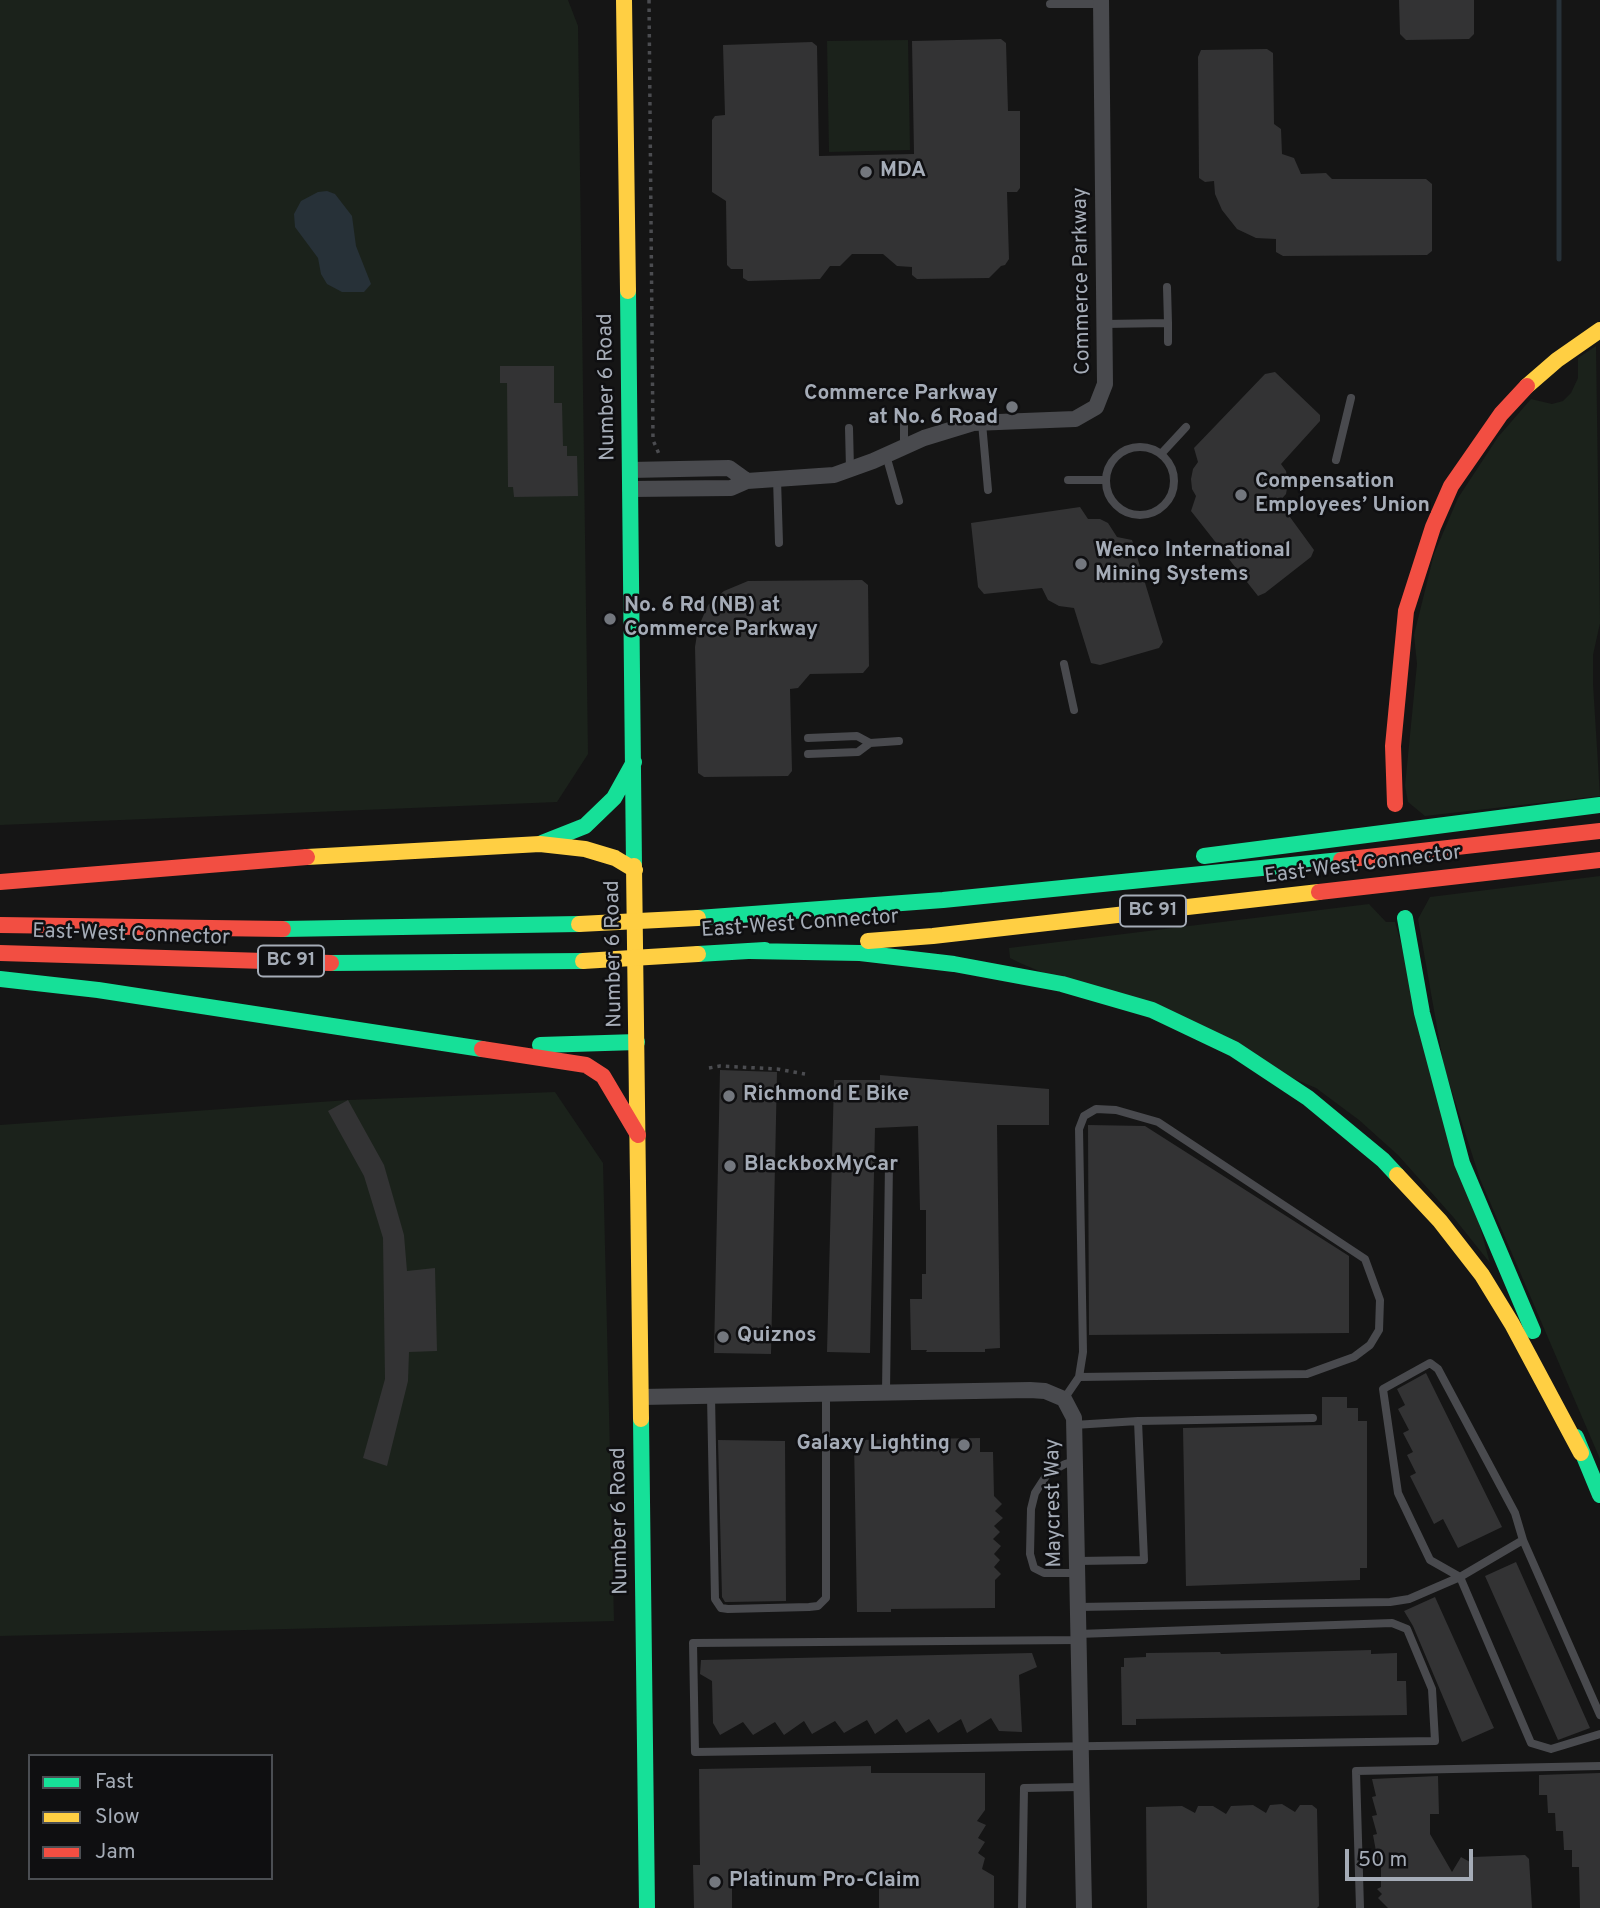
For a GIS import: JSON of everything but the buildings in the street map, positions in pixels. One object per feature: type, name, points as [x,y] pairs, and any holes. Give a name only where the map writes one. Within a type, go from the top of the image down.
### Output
[{"type":"main road","name":"Number 6 Road","points":[[624,0],[648,1908]]},
{"type":"main road","points":[[1395,804],[1393,746],[1406,611],[1433,527],[1451,486],[1477,446],[1510,404],[1557,360],[1600,330]]},
{"type":"main road","points":[[540,844],[585,826],[614,798],[634,762]]},
{"type":"main road","points":[[1182,859],[1600,805]]},
{"type":"main road","name":"East-West Connector","points":[[0,925],[309,929],[579,924],[698,918],[943,900],[1600,831]]},
{"type":"main road","points":[[0,883],[245,861],[540,844],[585,849],[615,858],[635,870]]},
{"type":"main road","name":"East-West Connector","points":[[0,953],[344,963],[583,961],[933,936],[1600,860]]},
{"type":"main road","points":[[943,900],[1127,865]]},
{"type":"main road","points":[[1405,918],[1412,965],[1435,1071],[1462,1163],[1567,1410],[1581,1453]]},
{"type":"main road","points":[[749,951],[860,953],[954,964],[1062,984],[1152,1010],[1234,1049],[1308,1098],[1383,1160],[1440,1221],[1482,1275],[1506,1314],[1581,1453],[1600,1495]]},
{"type":"main road","points":[[0,979],[99,990],[586,1065],[603,1076],[638,1135]]},
{"type":"main road","points":[[477,1047],[637,1042]]},
{"type":"street","name":"Commerce Parkway","points":[[631,489],[731,488],[747,481],[834,475],[950,429],[982,423],[1075,419],[1096,407],[1105,383],[1101,2]]},
{"type":"street","name":"Commerce Parkway","points":[[630,470],[729,468],[747,481]]},
{"type":"street","points":[[641,1397],[1030,1390],[1045,1391],[1064,1399]]},
{"type":"street","name":"Maycrest Way","points":[[1064,1399],[1074,1418],[1084,1908]]},
{"type":"lane","points":[[1050,4],[1101,2]]},
{"type":"lane","points":[[1167,287],[1168,342]]},
{"type":"lane","points":[[1104,324],[1168,323]]},
{"type":"lane","points":[[1336,460],[1351,398]]},
{"type":"lane","points":[[982,423],[988,490]]},
{"type":"lane","points":[[904,425],[904,447]]},
{"type":"lane","points":[[1161,454],[1186,427]]},
{"type":"lane","points":[[849,428],[849,469]]},
{"type":"lane","points":[[1141,447],[1161,454],[1174,473],[1171,496],[1155,512],[1143,515],[1121,510],[1112,502],[1106,480],[1113,460],[1121,453],[1141,447]]},
{"type":"lane","points":[[886,455],[898,501]]},
{"type":"lane","points":[[777,479],[779,543]]},
{"type":"lane","points":[[1068,480],[1106,480]]},
{"type":"lane","points":[[1065,664],[1074,710]]},
{"type":"lane","points":[[808,738],[857,736],[870,743],[899,741]]},
{"type":"lane","points":[[808,754],[858,752],[870,743]]},
{"type":"lane","points":[[1064,1399],[1079,1377],[1083,1352],[1079,1129],[1084,1116],[1096,1110],[1116,1110],[1158,1122],[1365,1259],[1380,1300],[1379,1330],[1370,1346],[1354,1357],[1307,1374],[1079,1377]]},
{"type":"lane","points":[[886,1392],[889,1163]]},
{"type":"lane","points":[[1600,1715],[1523,1540],[1516,1513],[1438,1369],[1430,1363],[1382,1389],[1398,1493],[1430,1560],[1460,1577],[1531,1743],[1551,1749],[1600,1734]]},
{"type":"lane","points":[[711,1396],[715,1599],[721,1608],[728,1609],[818,1606],[826,1598],[826,1394]]},
{"type":"lane","points":[[1074,1425],[1138,1421],[1312,1418]]},
{"type":"lane","points":[[1075,1461],[1048,1474],[1035,1493],[1031,1509],[1030,1554],[1034,1568],[1044,1573],[1144,1560],[1138,1421]]},
{"type":"lane","points":[[1078,1607],[1390,1602],[1409,1599],[1460,1577],[1523,1540]]},
{"type":"lane","points":[[1392,1623],[1408,1629],[1432,1689],[1435,1741],[695,1752],[693,1643],[1078,1637],[1392,1623]]},
{"type":"lane","points":[[1360,1908],[1356,1771],[1600,1766]]},
{"type":"lane","points":[[1023,1908],[1024,1788],[1081,1787]]},
{"type":"path","points":[[649,0],[653,440],[661,460]]},
{"type":"path","points":[[709,1068],[720,1066],[777,1069],[805,1074]]},
{"type":"shaded area","points":[[0,0],[568,0],[578,26],[588,754],[557,802],[0,825]]},
{"type":"shaded area","points":[[908,40],[910,150],[829,152],[827,41]]},
{"type":"shaded area","points":[[318,192],[335,194],[352,216],[356,246],[371,284],[364,292],[342,292],[327,284],[321,274],[318,258],[295,227],[294,214],[301,201]]},
{"type":"shaded area","points":[[1596,346],[1600,623],[1593,655],[1593,684],[1600,796],[1425,816],[1408,802],[1405,786],[1417,664],[1414,635],[1434,554],[1458,498],[1498,437],[1531,399],[1552,404],[1563,401],[1571,393],[1578,378],[1578,358]]},
{"type":"shaded area","points":[[1600,876],[1600,1459],[1480,1179],[1444,1067],[1418,919],[1430,897]]},
{"type":"shaded area","points":[[1369,904],[1386,922],[1395,922],[1490,1263],[1398,1155],[1359,1120],[1316,1088],[1010,958],[1009,948]]},
{"type":"shaded area","points":[[555,1092],[603,1163],[614,1621],[0,1636],[0,1125],[348,1100]]},
{"type":"waterway","points":[[1559,0],[1559,259]]},
{"type":"traffic: fast","points":[[628,291],[634,866]]},
{"type":"traffic: fast","points":[[542,843],[585,826],[614,798],[634,762]]},
{"type":"traffic: fast","points":[[1204,856],[1600,805]]},
{"type":"traffic: fast","points":[[698,918],[943,900],[1341,860]]},
{"type":"traffic: fast","points":[[1405,918],[1422,1013],[1462,1163],[1533,1331]]},
{"type":"traffic: fast","points":[[283,929],[579,924]]},
{"type":"traffic: fast","points":[[698,954],[765,950]]},
{"type":"traffic: fast","points":[[749,951],[860,953],[954,964],[1062,984],[1152,1010],[1234,1049],[1308,1098],[1383,1160],[1397,1175]]},
{"type":"traffic: fast","points":[[331,963],[583,961]]},
{"type":"traffic: fast","points":[[0,979],[98,990],[482,1049]]},
{"type":"traffic: fast","points":[[540,1045],[637,1042]]},
{"type":"traffic: fast","points":[[641,1419],[647,1908]]},
{"type":"traffic: fast","points":[[1576,1437],[1600,1495]]},
{"type":"traffic: slow","points":[[624,0],[628,291]]},
{"type":"traffic: slow","points":[[1527,386],[1557,360],[1600,330]]},
{"type":"traffic: slow","points":[[307,857],[540,844],[585,849],[615,858],[635,870]]},
{"type":"traffic: slow","points":[[634,866],[641,1419]]},
{"type":"traffic: slow","points":[[868,941],[1319,892]]},
{"type":"traffic: slow","points":[[579,924],[698,918]]},
{"type":"traffic: slow","points":[[583,961],[698,954]]},
{"type":"traffic: slow","points":[[1397,1175],[1440,1221],[1482,1275],[1512,1324],[1581,1453]]},
{"type":"traffic: jam","points":[[1395,804],[1393,746],[1406,611],[1433,527],[1451,486],[1501,414],[1527,386]]},
{"type":"traffic: jam","points":[[1341,860],[1600,831]]},
{"type":"traffic: jam","points":[[0,882],[307,857]]},
{"type":"traffic: jam","points":[[1319,892],[1600,860]]},
{"type":"traffic: jam","points":[[0,925],[283,929]]},
{"type":"traffic: jam","points":[[0,953],[331,963]]},
{"type":"traffic: jam","points":[[482,1049],[586,1065],[603,1076],[638,1135]]},
{"type":"place","name":"MDA","points":[[866,172]]},
{"type":"place","name":"Commerce Parkway at No. 6 Road","points":[[1012,407]]},
{"type":"place","name":"Compensation Employees’ Union","points":[[1241,495]]},
{"type":"place","name":"Wenco International Mining Systems","points":[[1081,564]]},
{"type":"place","name":"No. 6 Rd (NB) at Commerce Parkway","points":[[610,619]]},
{"type":"place","name":"Richmond E Bike","points":[[729,1096]]},
{"type":"place","name":"BlackboxMyCar","points":[[730,1166]]},
{"type":"place","name":"Quiznos","points":[[723,1337]]},
{"type":"place","name":"Galaxy Lighting","points":[[964,1445]]},
{"type":"place","name":"Platinum Pro-Claim","points":[[715,1882]]}]
